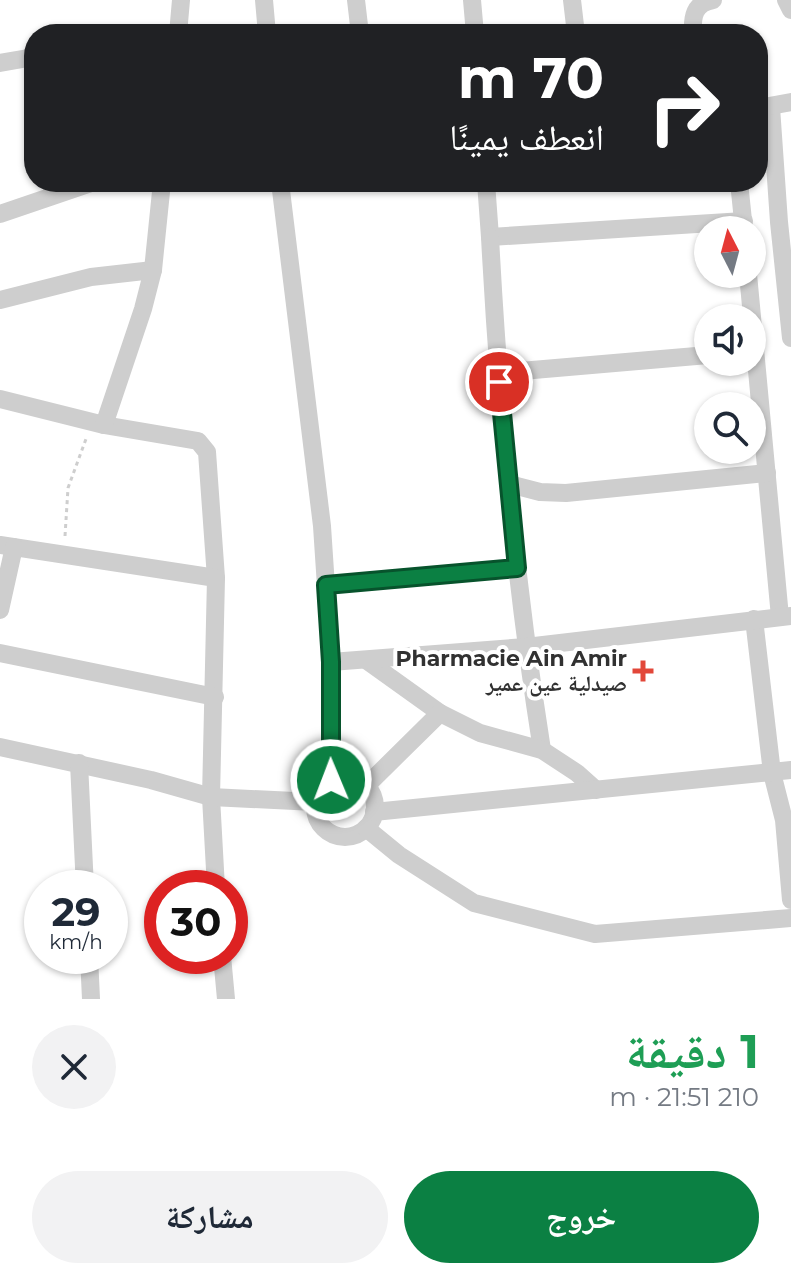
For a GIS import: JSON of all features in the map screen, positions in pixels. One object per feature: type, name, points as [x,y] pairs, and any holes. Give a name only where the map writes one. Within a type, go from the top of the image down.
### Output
[{"type":"street","points":[[179,24],[181,0]]},
{"type":"street","points":[[264,0],[266,24]]},
{"type":"street","points":[[356,0],[359,24]]},
{"type":"street","points":[[472,0],[474,24]]},
{"type":"street","points":[[572,0],[575,24]]},
{"type":"street","points":[[692,24],[695,10],[703,1],[713,0]]},
{"type":"street","points":[[786,0],[791,10]]},
{"type":"street","points":[[0,63],[24,59]]},
{"type":"street","points":[[768,106],[791,102]]},
{"type":"street","points":[[768,129],[785,221],[791,338]]},
{"type":"street","points":[[0,214],[65,192]]},
{"type":"street","points":[[97,423],[143,309],[153,270],[161,192]]},
{"type":"street","points":[[281,192],[322,526],[331,662],[331,780]]},
{"type":"street","points":[[487,192],[498,373],[517,568],[542,750]]},
{"type":"street","points":[[740,192],[743,216]]},
{"type":"street","points":[[490,237],[694,228]]},
{"type":"street","points":[[0,300],[91,277],[153,270]]},
{"type":"street","points":[[498,373],[694,356]]},
{"type":"street","points":[[331,662],[526,647],[785,616],[757,376]]},
{"type":"street","points":[[0,399],[97,423],[198,441],[207,452],[216,578],[211,797],[215,870]]},
{"type":"street","points":[[509,484],[540,492],[566,493],[767,473]]},
{"type":"street","points":[[0,610],[7,546],[216,578]]},
{"type":"street","points":[[326,585],[517,568]]},
{"type":"street","points":[[754,619],[772,773],[784,820],[791,900]]},
{"type":"street","points":[[0,653],[215,697]]},
{"type":"street","points":[[366,660],[440,713],[480,733],[542,750],[596,790]]},
{"type":"street","points":[[366,786],[440,713]]},
{"type":"street","points":[[0,747],[79,763],[211,797],[315,802]]},
{"type":"street","points":[[79,763],[84,870]]},
{"type":"street","points":[[370,820],[375,802],[366,786],[350,777],[331,780],[318,793],[315,802],[318,820],[331,834],[350,836],[370,820],[596,790],[791,770]]},
{"type":"street","points":[[370,820],[399,855],[474,903],[595,934],[791,918]]},
{"type":"street","points":[[90,974],[91,999]]},
{"type":"street","points":[[224,974],[226,999]]},
{"type":"path","points":[[64,556],[68,488],[97,423]]},
{"type":"place","name":"Pharmacie Ain Amir صيدلية عين عمير","points":[[643,671]]},
{"type":"route","points":[[331,780],[331,662],[326,585],[517,568],[499,382]]}]
